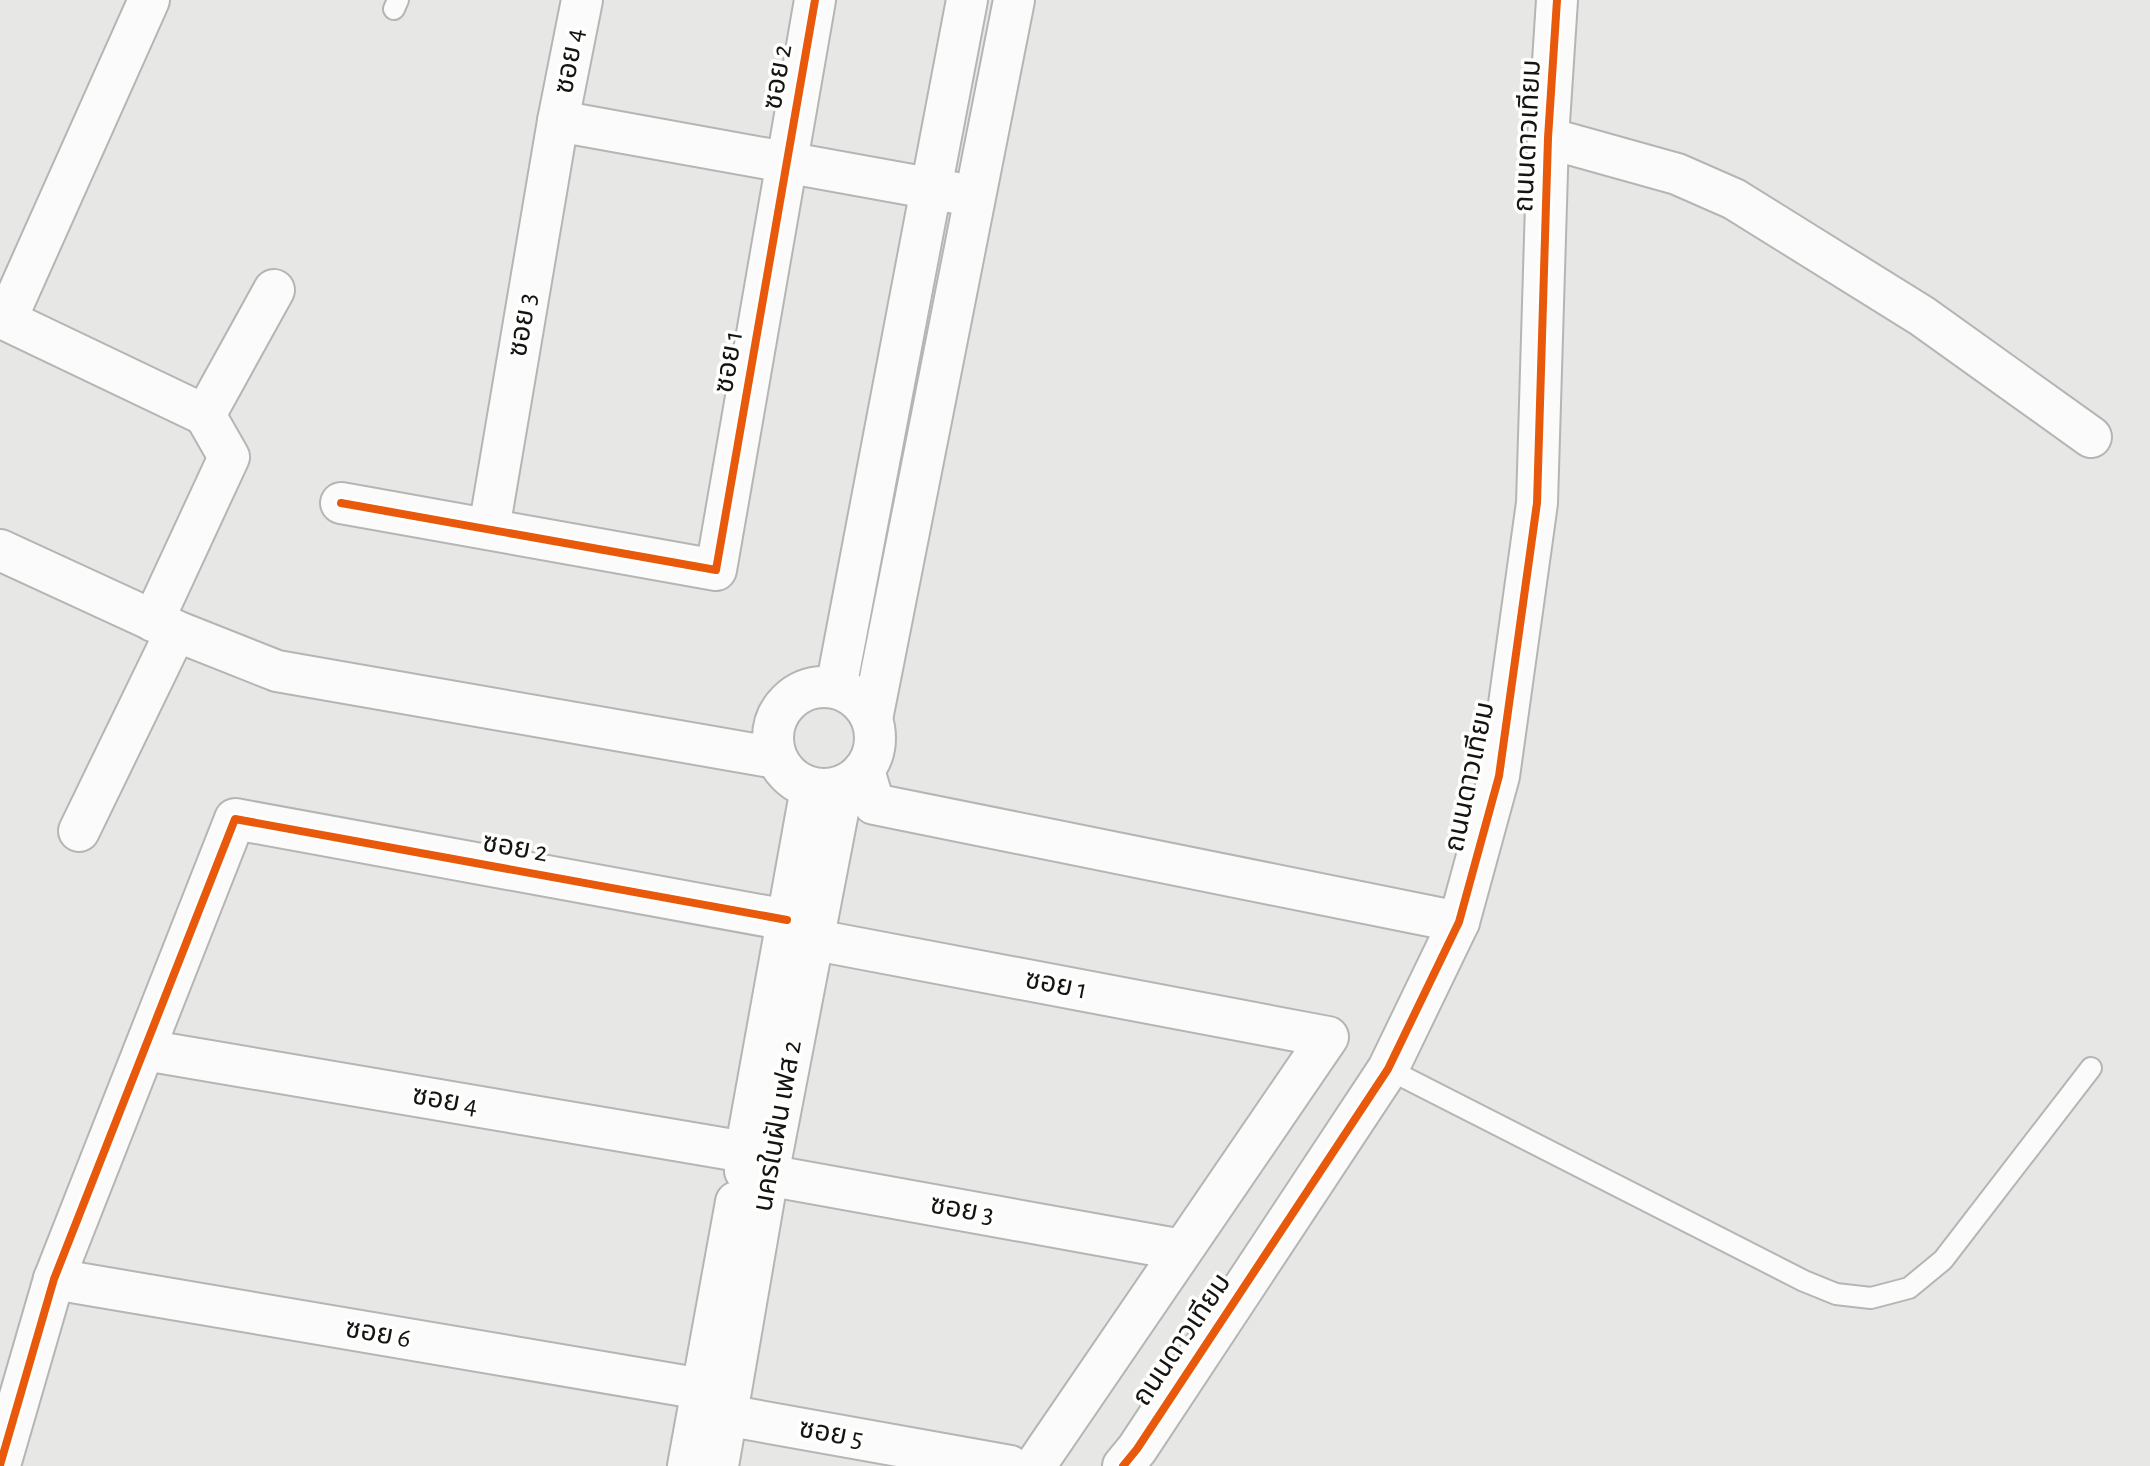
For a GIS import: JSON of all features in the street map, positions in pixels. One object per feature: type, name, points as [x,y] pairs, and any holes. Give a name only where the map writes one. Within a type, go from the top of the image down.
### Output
[{"type":"street","points":[[79,831],[165,626],[245,464],[205,415],[6,320],[149,0]]},
{"type":"street","name":"ซอย 4","points":[[556,133],[582,0]]},
{"type":"street","name":"ซอย 2","points":[[784,174],[815,0]]},
{"type":"street","points":[[836,688],[967,0]]},
{"type":"street","points":[[872,719],[1014,0]]},
{"type":"street","name":"ถนนดาวเทียม","points":[[1123,1466],[1388,1069],[1459,922],[1499,776],[1537,503],[1548,138],[1557,0]]},
{"type":"street","points":[[556,133],[973,211]]},
{"type":"street","name":"ซอย 3","points":[[489,529],[556,133]]},
{"type":"street","points":[[1548,138],[1677,174],[1734,199],[1922,316],[2091,437]]},
{"type":"street","name":"ซอย 1","points":[[489,529],[716,570],[784,174]]},
{"type":"street","points":[[205,415],[274,290]]},
{"type":"street","points":[[341,503],[489,529]]},
{"type":"street","points":[[0,550],[165,626],[277,671],[776,758]]},
{"type":"street","points":[[839,781],[874,751],[872,719],[864,705],[836,688],[804,690],[791,698],[773,725],[772,742],[776,758],[784,772],[796,782],[839,781],[874,804],[1459,922]]},
{"type":"street","name":"นครในฝัน เฟส 2","points":[[688,1466],[709,1405],[795,931],[839,781]]},
{"type":"street","name":"ซอย 2","points":[[145,1050],[235,819],[795,931]]},
{"type":"street","name":"ซอย 1","points":[[795,931],[1328,1037],[1182,1250]]},
{"type":"street","points":[[0,1465],[54,1279],[145,1050]]},
{"type":"street","name":"ซอย 4","points":[[145,1050],[752,1166]]},
{"type":"street","name":"ซอย 3","points":[[752,1166],[1182,1250]]},
{"type":"street","points":[[1035,1466],[1182,1250]]},
{"type":"street","name":"ซอย 6","points":[[54,1279],[709,1405]]},
{"type":"street","name":"นครในฝัน เฟส 2","points":[[709,1405],[718,1466]]},
{"type":"street","name":"ซอย 5","points":[[709,1405],[1010,1466]]},
{"type":"lane","points":[[1388,1069],[1804,1281],[1836,1294],[1871,1298],[1909,1288],[1943,1260],[2091,1068]]},
{"type":"cycle path","points":[[341,503],[716,570],[815,0]]},
{"type":"cycle path","points":[[1123,1466],[1388,1069],[1459,922],[1499,776],[1537,503],[1548,138],[1557,0]]},
{"type":"cycle path","points":[[0,1465],[54,1279],[235,819],[787,920]]}]
